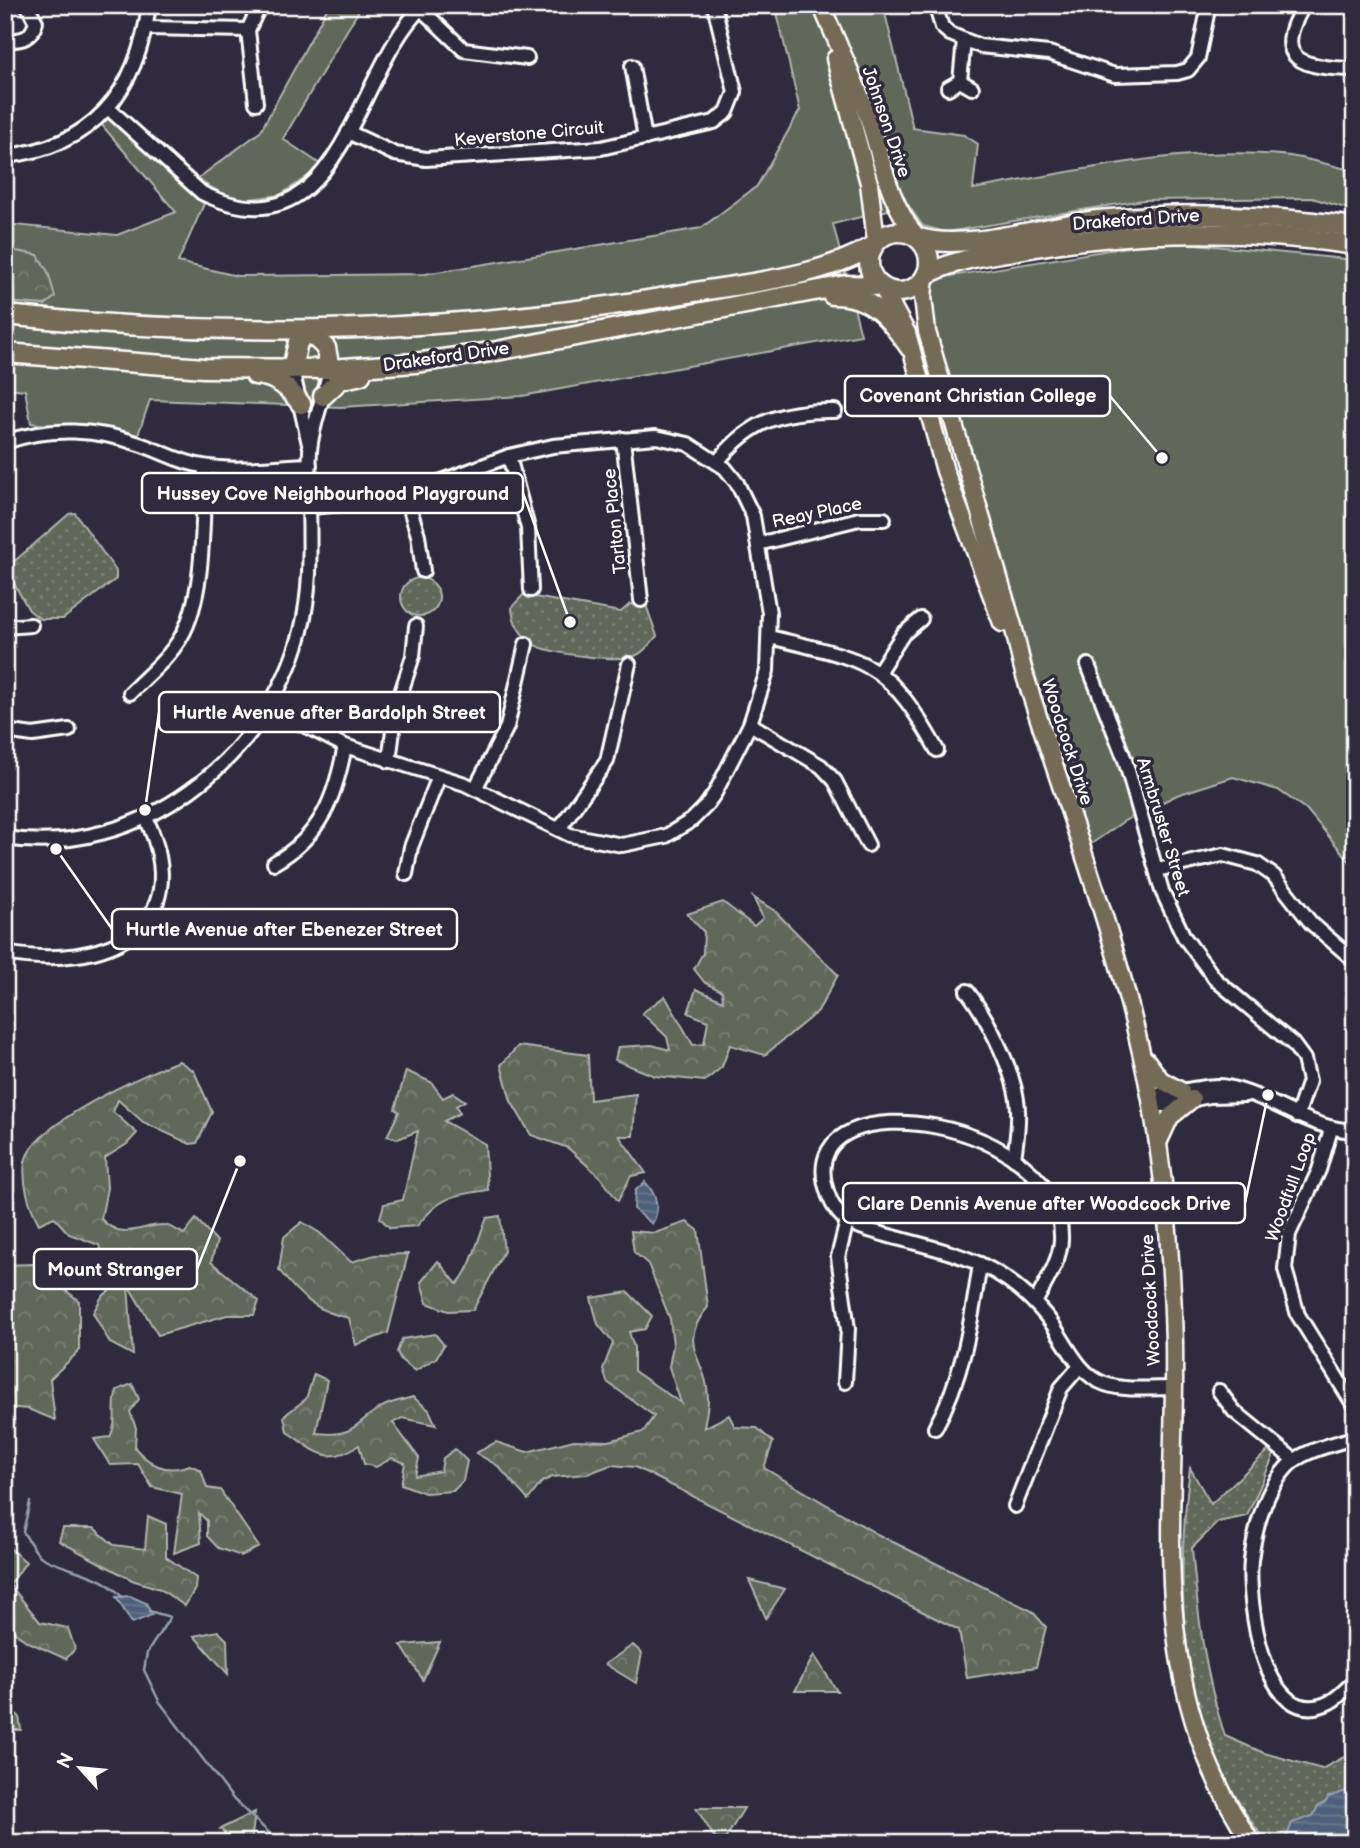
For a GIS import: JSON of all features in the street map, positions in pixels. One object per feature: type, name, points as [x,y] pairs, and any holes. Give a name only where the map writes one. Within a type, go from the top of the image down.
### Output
[{"type":"highway","name":"Drakeford Drive","points":[[918,238],[956,243],[1075,222],[1180,215],[1260,216],[1355,227]]},
{"type":"highway","points":[[899,231],[918,238],[929,260],[926,276],[906,291],[882,286],[870,270],[875,243],[889,233],[899,231]]},
{"type":"highway","name":"Drakeford Drive","points":[[926,276],[949,264],[967,260],[1130,235],[1235,233],[1355,245]]},
{"type":"highway","name":"Drakeford Drive","points":[[5,315],[187,330],[308,331],[496,322],[618,306],[825,268],[875,243]]},
{"type":"highway","name":"Drakeford Drive","points":[[5,353],[204,368],[330,369],[415,363],[491,352],[846,285],[882,286]]},
{"type":"highway","points":[[802,293],[813,298],[845,295],[868,302],[890,319],[910,348]]},
{"type":"highway","points":[[292,369],[298,342],[308,331],[326,348],[330,369]]},
{"type":"highway","points":[[323,396],[331,386],[349,376],[394,371],[415,363]]},
{"type":"highway","points":[[204,368],[219,374],[265,376],[281,383],[301,404]]},
{"type":"main road","name":"Johnson Drive","points":[[824,10],[867,113],[891,195],[902,219],[918,238]]},
{"type":"main road","name":"Johnson Drive","points":[[824,10],[869,183],[875,243]]},
{"type":"main road","name":"Woodcock Drive","points":[[926,276],[923,297],[927,332],[1013,626],[1024,674]]},
{"type":"main road","name":"Woodcock Drive","points":[[882,286],[902,318],[952,492],[1024,674],[1129,997],[1151,1101],[1168,1231],[1173,1388],[1174,1640],[1193,1726],[1207,1764],[1252,1843]]},
{"type":"main road","points":[[1141,1051],[1161,1080],[1186,1095],[1170,1116],[1158,1143]]},
{"type":"street","points":[[5,40],[25,40],[30,35],[36,22],[27,5]]},
{"type":"street","points":[[5,156],[57,145],[84,129],[108,108],[133,71],[146,28],[149,5]]},
{"type":"street","points":[[256,103],[248,30],[260,5]]},
{"type":"street","name":"Keverstone Circuit","points":[[348,132],[395,154],[426,159],[577,151],[714,122],[727,112],[733,103],[734,81],[713,5]]},
{"type":"street","points":[[935,5],[942,27],[964,40],[993,50],[1049,54],[1115,75],[1181,73],[1188,70],[1198,58],[1209,5]]},
{"type":"street","points":[[1304,5],[1289,32],[1289,45],[1295,58],[1313,68],[1355,69]]},
{"type":"street","points":[[108,108],[202,192],[219,201],[245,206],[272,205],[297,195],[312,185],[328,168],[393,43],[422,7],[464,50],[527,58]]},
{"type":"street","points":[[146,28],[248,30]]},
{"type":"street","points":[[960,81],[964,40]]},
{"type":"street","points":[[632,66],[645,138]]},
{"type":"street","points":[[948,88],[960,81]]},
{"type":"street","points":[[960,81],[972,88]]},
{"type":"street","points":[[5,838],[46,842],[85,838],[146,818],[184,796],[220,766],[251,732],[268,707],[290,663],[307,603],[311,567],[310,458],[292,369]]},
{"type":"street","points":[[310,458],[330,369]]},
{"type":"street","points":[[718,461],[734,442],[764,422],[808,411],[835,411]]},
{"type":"street","points":[[5,442],[36,433],[84,432],[120,438],[179,461],[205,467],[310,458]]},
{"type":"street","points":[[268,707],[345,746],[475,789],[559,829],[591,841],[611,844],[642,843],[666,836],[692,820],[715,793],[750,724],[767,671],[769,613],[758,544],[747,499],[718,461],[672,439],[623,439],[553,446],[509,456],[406,496],[369,504],[311,507]]},
{"type":"street","name":"Tarlton Place","points":[[623,439],[641,600]]},
{"type":"street","points":[[509,456],[528,528],[531,590]]},
{"type":"street","points":[[130,693],[168,655],[180,639],[191,614],[197,586],[205,467]]},
{"type":"street","points":[[406,496],[418,535],[423,571]]},
{"type":"street","name":"Reay Place","points":[[758,544],[859,519],[884,519]]},
{"type":"street","points":[[879,671],[903,635],[921,619]]},
{"type":"street","points":[[5,627],[31,625]]},
{"type":"street","points":[[389,761],[396,708],[413,656],[416,626]]},
{"type":"street","points":[[769,637],[841,655],[879,671],[912,705],[937,750]]},
{"type":"street","points":[[475,789],[507,727],[526,643]]},
{"type":"street","points":[[559,829],[607,761],[629,664]]},
{"type":"street","name":"Armbruster Street","points":[[1088,665],[1125,760],[1172,914],[1198,960],[1236,999],[1293,1044],[1304,1059],[1309,1081],[1297,1116]]},
{"type":"street","points":[[750,724],[821,765],[835,781],[868,845]]},
{"type":"street","points":[[5,731],[33,734],[69,730]]},
{"type":"street","points":[[274,863],[298,847],[319,825],[336,790],[345,746]]},
{"type":"street","points":[[406,874],[411,847],[439,776]]},
{"type":"street","points":[[5,953],[56,956],[95,951],[124,940],[143,925],[157,906],[163,874],[159,849],[146,818]]},
{"type":"street","points":[[1157,870],[1223,855],[1244,858],[1274,877],[1311,923],[1355,961]]},
{"type":"street","points":[[967,991],[983,1012],[1014,1088],[1018,1110],[1014,1159]]},
{"type":"street","points":[[1151,1101],[1163,1105],[1186,1095],[1246,1095],[1331,1129],[1355,1131]]},
{"type":"street","points":[[1035,1303],[1058,1256],[1060,1226],[1056,1210],[1045,1188],[1014,1159],[972,1136],[939,1126],[895,1122],[856,1129],[835,1143],[825,1166],[827,1192],[847,1221],[980,1264],[1009,1281],[1035,1303],[1080,1366],[1097,1381],[1108,1385],[1173,1388]]},
{"type":"street","name":"Woodfull Loop","points":[[1331,1129],[1319,1170],[1289,1234],[1285,1269],[1298,1315],[1355,1407]]},
{"type":"street","points":[[845,1382],[848,1329],[838,1257],[847,1221]]},
{"type":"street","points":[[935,1428],[951,1399],[964,1360],[980,1264]]},
{"type":"street","points":[[1015,1506],[1061,1388],[1080,1366]]},
{"type":"street","points":[[1219,1391],[1234,1411],[1294,1460]]},
{"type":"street","points":[[1355,1437],[1294,1460],[1276,1483],[1256,1533],[1251,1559],[1251,1601],[1259,1642],[1277,1688],[1300,1704],[1311,1706],[1331,1702],[1355,1681]]},
{"type":"green space","points":[[329,5],[362,5],[283,139],[323,166],[280,195],[235,201],[197,179],[260,132]]},
{"type":"green space","points":[[775,5],[883,5],[913,128],[964,135],[978,144],[973,189],[1165,157],[1242,153],[1281,155],[1355,171],[1355,211],[1312,198],[1143,200],[946,232],[923,226],[908,205],[833,224],[861,335],[522,396],[341,407],[150,400],[138,435],[31,423],[25,390],[5,388],[5,224],[117,235],[176,212],[101,124],[109,116],[204,204],[178,262],[237,276],[425,274],[701,228],[757,186],[800,110]]},
{"type":"green space","points":[[1164,241],[1355,260],[1355,868],[1307,810],[1278,790],[1233,777],[1177,795],[1124,821],[1087,847],[942,364],[931,320],[933,279]]},
{"type":"green space","points":[[5,249],[38,255],[48,272],[55,297],[45,305],[5,302]]},
{"type":"green space","points":[[75,513],[116,571],[116,579],[63,619],[40,619],[29,610],[8,573],[10,565],[69,514]]},
{"type":"green space","points":[[420,578],[434,583],[439,597],[434,611],[420,616],[406,611],[401,597],[406,583]]},
{"type":"green space","points":[[523,595],[621,612],[630,604],[646,605],[657,636],[642,652],[628,657],[585,656],[541,648],[525,637],[514,618],[512,607]]},
{"type":"green space","points":[[753,897],[775,911],[838,975],[818,1011],[765,1055],[730,1045],[722,1067],[705,1081],[655,1076],[615,1060],[618,1047],[652,1045],[670,1050],[667,1037],[642,1013],[665,996],[693,1045],[704,1044],[708,1021],[688,1013],[696,989],[723,1001],[722,991],[705,983],[694,969],[703,953],[704,932],[687,914],[723,902],[754,926],[763,918]]},
{"type":"green space","points":[[518,1046],[588,1055],[590,1100],[636,1094],[633,1136],[619,1136],[646,1173],[631,1176],[618,1201],[600,1177],[568,1148],[531,1135],[511,1101],[501,1065]]},
{"type":"green space","points":[[179,1061],[194,1071],[212,1112],[197,1143],[190,1144],[143,1122],[118,1100],[113,1112],[137,1133],[127,1144],[105,1158],[107,1188],[101,1219],[117,1230],[132,1231],[163,1225],[184,1234],[196,1219],[217,1241],[211,1262],[259,1301],[254,1315],[227,1315],[158,1335],[128,1285],[133,1355],[110,1343],[93,1313],[101,1298],[112,1288],[99,1245],[69,1234],[54,1217],[39,1224],[27,1194],[25,1162],[32,1147],[68,1117],[117,1089]]},
{"type":"green space","points":[[406,1071],[431,1082],[443,1098],[453,1093],[465,1101],[456,1106],[460,1113],[444,1121],[485,1144],[488,1190],[465,1194],[440,1203],[417,1226],[390,1228],[380,1218],[384,1204],[403,1200],[418,1131],[398,1139],[387,1136],[399,1112],[395,1109]]},
{"type":"green space","points":[[500,1216],[504,1251],[473,1310],[448,1311],[427,1303],[421,1282],[438,1261],[457,1284],[471,1261],[487,1218]]},
{"type":"green space","points":[[302,1222],[320,1233],[351,1262],[375,1255],[408,1254],[388,1333],[356,1345],[349,1318],[327,1311],[309,1301],[279,1270],[284,1237]]},
{"type":"green space","points":[[687,1222],[698,1230],[708,1307],[698,1321],[693,1343],[707,1386],[708,1403],[704,1428],[729,1415],[735,1427],[757,1428],[773,1442],[764,1468],[877,1534],[1032,1611],[1046,1627],[1036,1667],[967,1678],[959,1630],[635,1467],[611,1465],[587,1474],[552,1477],[542,1482],[528,1500],[498,1466],[476,1453],[496,1442],[527,1452],[574,1440],[609,1441],[643,1432],[654,1416],[607,1382],[603,1369],[613,1343],[598,1324],[591,1298],[628,1292],[652,1316],[645,1329],[629,1332],[634,1347],[634,1371],[681,1403],[669,1367],[673,1345],[670,1319],[648,1264],[634,1252],[631,1231],[655,1233]]},
{"type":"green space","points":[[33,1264],[79,1301],[79,1351],[50,1379],[55,1420],[28,1409],[5,1407],[5,1265]]},
{"type":"green space","points":[[435,1334],[444,1345],[436,1358],[415,1371],[401,1360],[397,1352],[402,1339]]},
{"type":"green space","points":[[314,1374],[327,1380],[316,1433],[341,1433],[392,1402],[413,1397],[429,1410],[436,1425],[402,1418],[393,1423],[419,1458],[415,1476],[441,1471],[443,1458],[455,1449],[467,1461],[463,1481],[453,1491],[425,1493],[401,1484],[405,1463],[392,1458],[376,1467],[364,1464],[359,1445],[348,1452],[329,1456],[314,1450],[287,1432],[284,1416],[306,1399]]},
{"type":"green space","points":[[132,1384],[139,1399],[130,1412],[136,1428],[135,1448],[159,1466],[173,1469],[190,1465],[201,1470],[207,1488],[220,1490],[259,1547],[241,1556],[218,1548],[207,1536],[207,1521],[199,1513],[201,1543],[174,1553],[182,1494],[152,1487],[138,1464],[110,1465],[94,1439],[110,1437],[114,1425],[117,1390]]},
{"type":"green space","points":[[1269,1450],[1274,1455],[1247,1516],[1218,1522],[1192,1548],[1200,1620],[1212,1689],[1225,1736],[1264,1753],[1322,1769],[1355,1751],[1355,1843],[1268,1843],[1239,1803],[1216,1759],[1200,1713],[1184,1616],[1183,1566],[1190,1468],[1211,1504]]},
{"type":"green space","points":[[148,1516],[166,1524],[166,1557],[196,1578],[195,1589],[185,1606],[160,1589],[132,1580],[59,1541],[63,1528],[94,1528],[114,1545],[145,1549]]},
{"type":"green space","points":[[5,1544],[26,1562],[10,1585],[40,1622],[68,1628],[75,1649],[66,1659],[26,1641],[5,1625]]},
{"type":"green space","points":[[749,1580],[785,1589],[766,1618]]},
{"type":"green space","points":[[218,1631],[227,1640],[228,1674],[194,1636]]},
{"type":"green space","points":[[440,1642],[423,1680],[401,1645]]},
{"type":"green space","points":[[633,1645],[642,1653],[636,1683],[605,1664]]},
{"type":"green space","points":[[814,1655],[837,1691],[795,1691]]},
{"type":"green space","points":[[5,1706],[19,1716],[21,1730],[5,1730]]},
{"type":"green space","points":[[696,1808],[744,1808],[723,1843],[718,1843]]},
{"type":"green space","points":[[255,1812],[251,1843],[238,1843],[220,1829]]},
{"type":"water","points":[[645,1182],[656,1202],[652,1224],[634,1209],[635,1191]]},
{"type":"water","points":[[130,1596],[146,1603],[152,1615],[132,1623],[116,1597]]},
{"type":"water","points":[[1346,1791],[1355,1793],[1355,1843],[1284,1843],[1292,1823],[1313,1816],[1318,1806],[1326,1802],[1328,1797]]},
{"type":"waterway","points":[[30,1502],[23,1532],[37,1553],[53,1563],[105,1583],[122,1597]]},
{"type":"waterway","points":[[149,1611],[170,1617],[147,1653],[144,1670],[159,1701],[234,1800],[280,1843]]},
{"type":"place","name":"Covenant Christian College","points":[[1162,458]]},
{"type":"place","name":"Hussey Cove Neighbourhood Playground","points":[[570,622]]},
{"type":"place","name":"Hurtle Avenue after Bardolph Street","points":[[145,810]]},
{"type":"place","name":"Hurtle Avenue after Ebenezer Street","points":[[56,849]]},
{"type":"place","name":"Clare Dennis Avenue after Woodcock Drive","points":[[1268,1095]]},
{"type":"place","name":"Mount Stranger","points":[[240,1161]]}]
